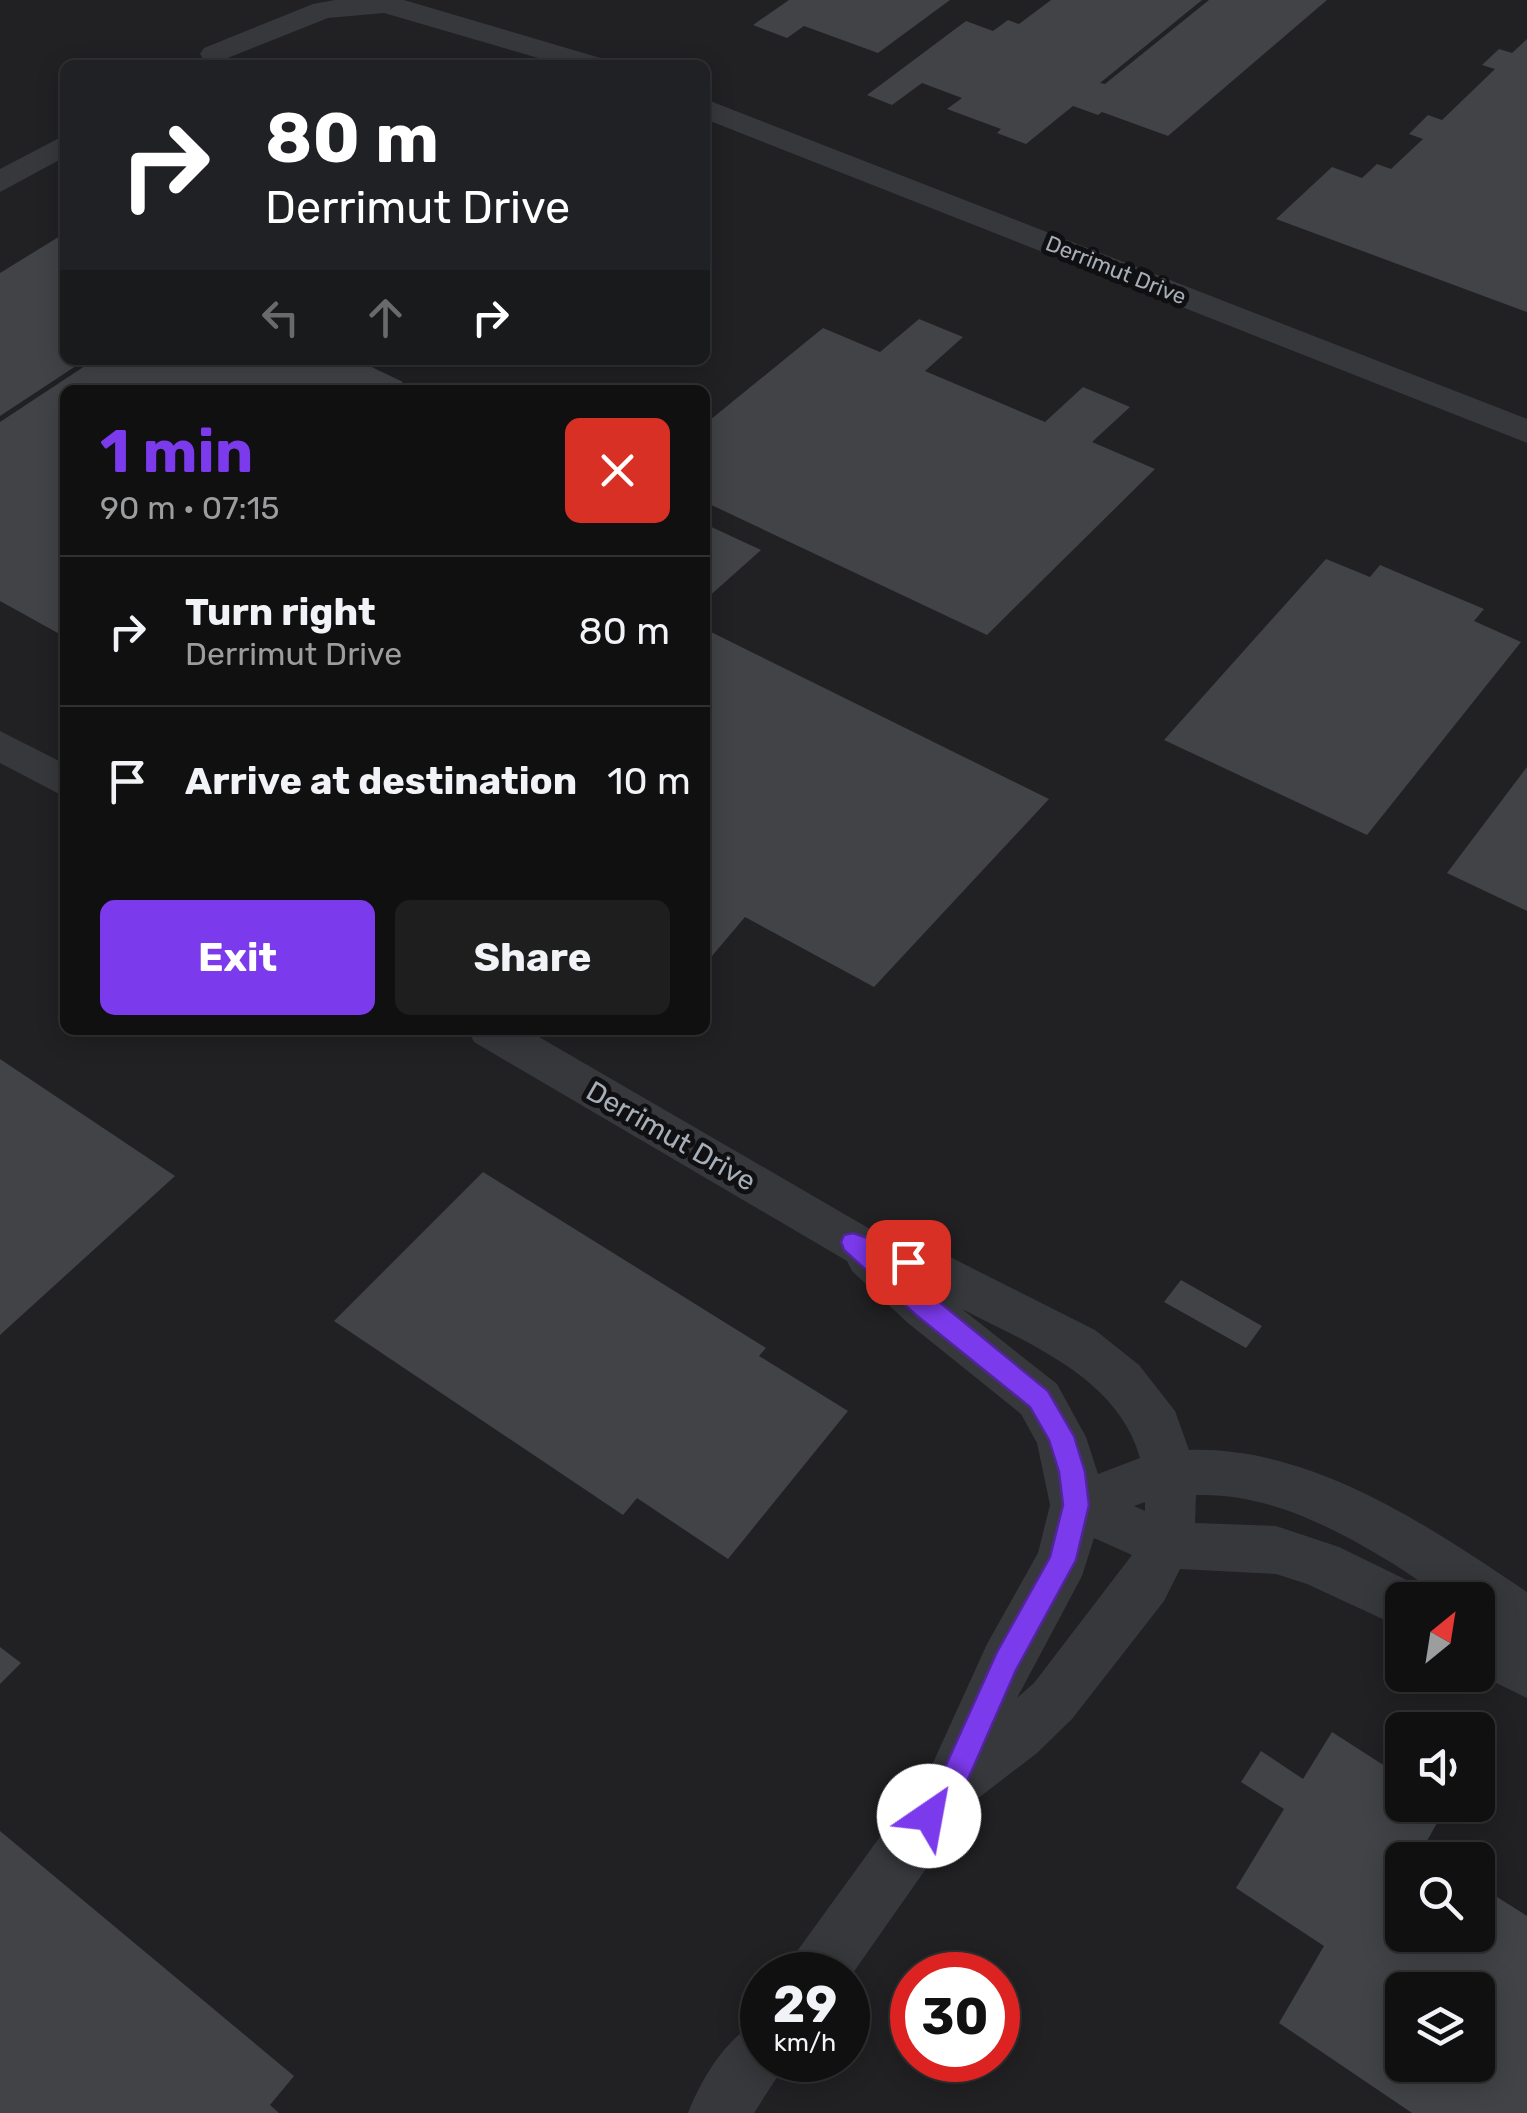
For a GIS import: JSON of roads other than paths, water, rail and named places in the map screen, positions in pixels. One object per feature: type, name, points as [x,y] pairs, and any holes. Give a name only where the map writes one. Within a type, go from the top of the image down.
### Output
[{"type":"street","points":[[206,59],[247,25],[286,0]]},
{"type":"street","points":[[458,0],[548,39],[584,60]]},
{"type":"street","points":[[206,59],[323,10],[385,2],[578,60]]},
{"type":"street","name":"Derrimut Drive","points":[[710,110],[1527,432]]},
{"type":"street","points":[[0,182],[60,147]]},
{"type":"street","points":[[0,745],[60,780]]},
{"type":"street","name":"Derrimut Drive","points":[[499,1035],[853,1242],[935,1272],[1078,1345],[1121,1380],[1157,1427],[1170,1474],[1171,1515],[1166,1544],[1146,1584],[1053,1701],[1018,1734],[952,1784]]},
{"type":"street","name":"Derrimut Drive","points":[[832,1952],[952,1784],[1006,1662],[1063,1560],[1076,1505],[1072,1472],[1061,1436],[1039,1399],[925,1308],[853,1242]]},
{"type":"street","points":[[1076,1505],[1170,1474],[1198,1472],[1262,1480],[1360,1518],[1527,1622]]},
{"type":"street","points":[[1076,1505],[1166,1544],[1276,1550],[1320,1564],[1385,1596]]},
{"type":"street","points":[[1495,1655],[1527,1673]]},
{"type":"street","points":[[718,2113],[740,2082]]}]
